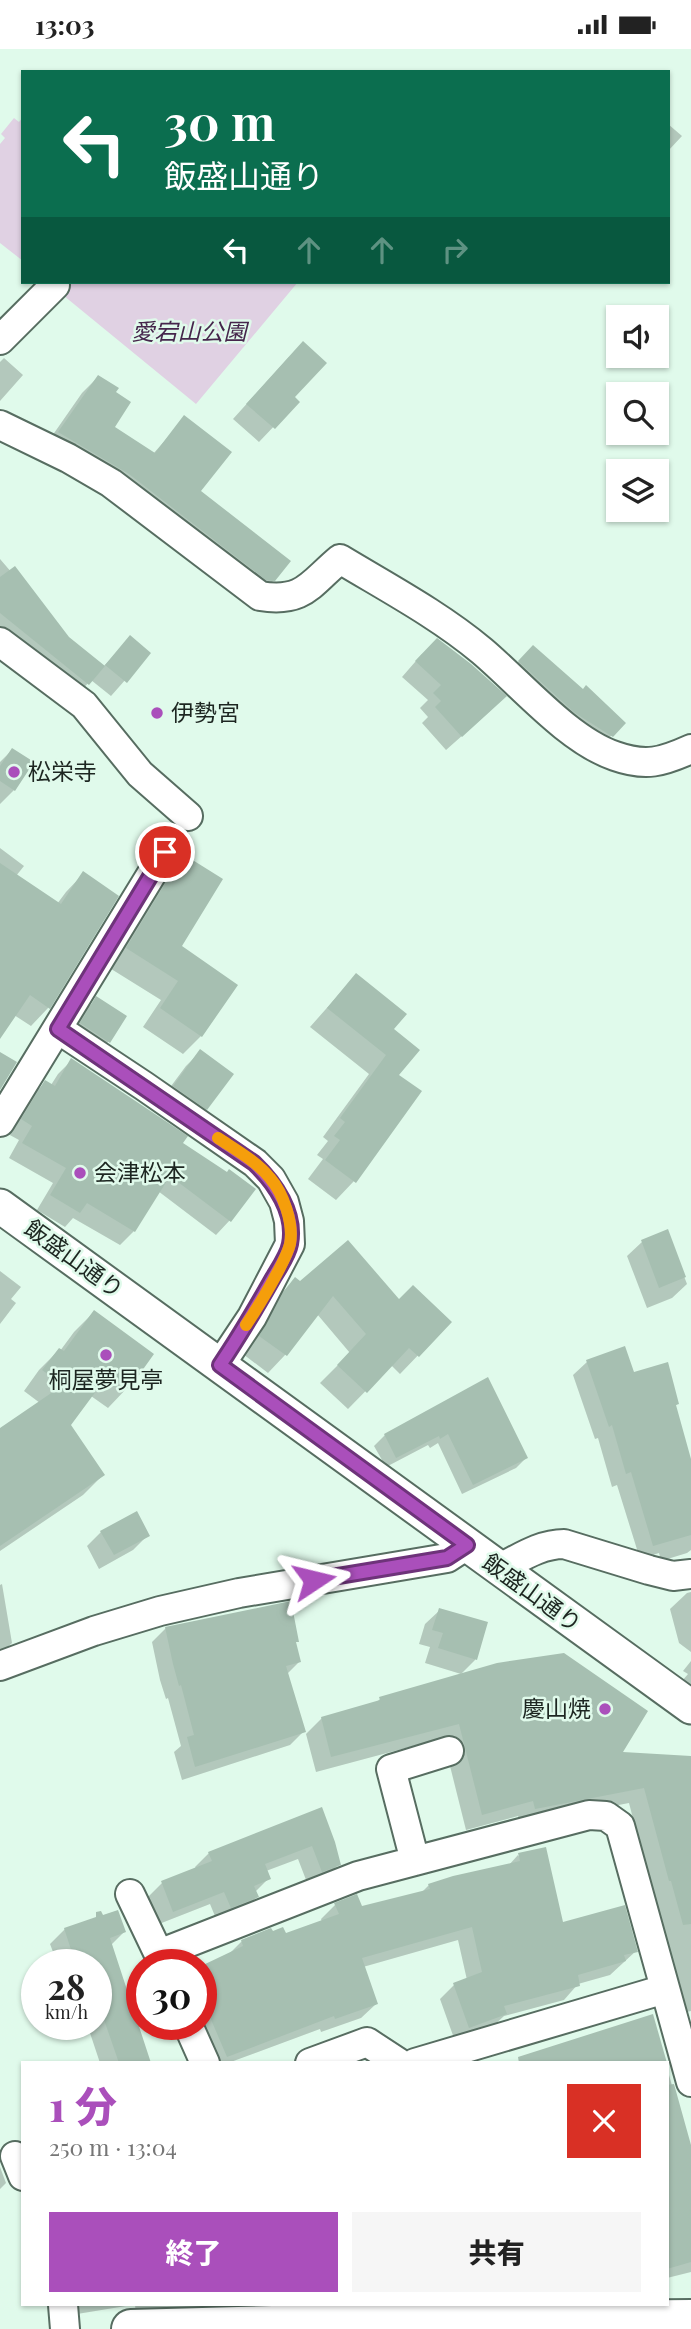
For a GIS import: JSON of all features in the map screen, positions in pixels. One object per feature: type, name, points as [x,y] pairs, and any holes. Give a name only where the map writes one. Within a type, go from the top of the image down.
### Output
[{"type":"main road","points":[[133,2329],[317,2314],[543,2325],[691,2319]]},
{"type":"street","points":[[0,340],[55,285]]},
{"type":"street","points":[[0,425],[68,458],[111,483],[260,596],[280,599],[309,589],[340,559],[429,613],[481,650],[591,746],[616,757],[650,764],[691,749]]},
{"type":"street","points":[[0,642],[84,705],[140,774],[188,816]]},
{"type":"street","points":[[0,1122],[173,839]]},
{"type":"street","points":[[58,1029],[254,1163],[271,1179],[284,1202],[289,1221],[290,1244],[251,1317],[220,1365]]},
{"type":"street","name":"飯盛山通り","points":[[0,1206],[691,1707]]},
{"type":"street","points":[[498,1569],[550,1544],[564,1544],[673,1576],[691,1574]]},
{"type":"street","points":[[0,1666],[94,1630],[160,1611],[239,1593],[447,1558],[467,1545]]},
{"type":"street","points":[[415,1861],[391,1769],[449,1751]]},
{"type":"street","points":[[186,1949],[358,1875],[589,1815],[606,1816],[620,1826],[691,2082]]},
{"type":"street","points":[[130,1894],[156,1949]]},
{"type":"street","points":[[422,2061],[665,1989]]},
{"type":"street","points":[[195,2040],[204,2061]]},
{"type":"street","points":[[315,2061],[367,2042],[396,2061]]},
{"type":"street","points":[[63,2306],[65,2329]]},
{"type":"green space","points":[[14,118],[19,122],[21,120],[21,259],[0,243],[0,144],[5,138],[1,134]]},
{"type":"green space","name":"愛宕山公園","points":[[49,284],[296,284],[196,404]]},
{"type":"building","points":[[303,341],[327,363],[295,397],[300,402],[275,429],[246,404]]},
{"type":"building","points":[[98,375],[119,388],[116,392],[131,402],[115,427],[155,453],[184,415],[232,452],[201,491],[291,561],[275,581],[266,580],[129,474],[58,432]]},
{"type":"building","points":[[15,566],[69,637],[105,666],[89,685],[0,613],[0,577]]},
{"type":"building","points":[[130,635],[151,653],[127,683],[105,665]]},
{"type":"building","points":[[437,638],[507,696],[462,737],[435,707],[441,701],[433,693],[441,685],[415,661]]},
{"type":"building","points":[[533,645],[583,689],[586,685],[626,723],[613,737],[575,713],[518,661]]},
{"type":"building","name":"松栄寺","points":[[12,748],[34,762],[15,791],[0,781],[0,766]]},
{"type":"building","points":[[183,854],[223,879],[182,946],[238,985],[202,1037],[160,1008],[178,981],[126,948]]},
{"type":"building","points":[[0,863],[61,904],[83,871],[119,896],[50,1009],[30,995],[0,1039]]},
{"type":"building","points":[[356,973],[407,1014],[394,1029],[420,1050],[399,1075],[422,1091],[356,1183],[325,1160],[340,1140],[334,1136],[345,1122],[340,1118],[386,1055],[327,1008]]},
{"type":"building","points":[[96,996],[127,1016],[110,1043],[80,1023]]},
{"type":"building","points":[[200,1049],[234,1074],[207,1110],[173,1086]]},
{"type":"building","points":[[0,1052],[17,1062],[0,1090]]},
{"type":"building","points":[[71,1058],[188,1136],[183,1143],[227,1172],[229,1169],[256,1189],[231,1222],[170,1176],[135,1232],[87,1203],[80,1213],[50,1195],[66,1168],[22,1143],[32,1126],[21,1119],[45,1080],[55,1086]]},
{"type":"building","points":[[668,1229],[686,1277],[659,1288],[641,1240]]},
{"type":"building","points":[[348,1240],[399,1299],[413,1285],[452,1322],[419,1357],[409,1348],[367,1393],[337,1365],[366,1334],[333,1296],[287,1356],[259,1336],[295,1277],[300,1281]]},
{"type":"building","points":[[94,1310],[154,1354],[129,1389],[108,1375],[71,1425],[105,1475],[0,1546],[0,1428],[63,1385],[42,1370],[59,1348],[64,1351]]},
{"type":"building","points":[[625,1346],[634,1372],[668,1362],[679,1404],[676,1405],[691,1459],[691,1535],[653,1546],[631,1472],[626,1474],[612,1425],[609,1427],[586,1360]]},
{"type":"building","points":[[488,1377],[528,1458],[473,1485],[448,1434],[396,1458],[384,1434]]},
{"type":"building","points":[[137,1511],[150,1536],[114,1555],[100,1531]]},
{"type":"building","points":[[291,1601],[301,1662],[286,1666],[306,1732],[195,1767],[187,1737],[194,1735],[165,1627]]},
{"type":"building","points":[[439,1608],[488,1622],[477,1660],[438,1648],[443,1633],[432,1630]]},
{"type":"building","points":[[564,1653],[648,1711],[623,1752],[691,1756],[691,1924],[683,1925],[644,1788],[535,1809],[533,1801],[482,1815],[459,1724],[331,1757],[321,1717],[380,1700],[379,1697],[497,1663]]},
{"type":"building","points":[[322,1807],[341,1865],[322,1872],[312,1846],[265,1864],[271,1879],[254,1886],[259,1897],[231,1908],[224,1892],[173,1912],[161,1881],[212,1861],[208,1852]]},
{"type":"building","points":[[546,1847],[563,1922],[625,1905],[638,1952],[624,1955],[626,1961],[578,1975],[580,1986],[504,2006],[507,2014],[469,2028],[453,1983],[482,1972],[472,1927],[362,1958],[378,2004],[335,2019],[334,2016],[227,2057],[217,2034],[217,1958],[243,1946],[241,1940],[271,1928],[273,1931],[283,1927],[286,1933],[339,1914],[334,1903],[357,1894],[362,1906],[430,1889],[428,1884],[453,1876],[520,1861],[518,1853]]},
{"type":"building","points":[[118,1910],[126,1932],[110,1938],[126,1987],[126,2040],[143,2040],[150,2061],[118,2061],[111,2040],[112,1949],[71,1949],[64,1928],[96,1917],[96,1912],[101,1911],[103,1915]]},
{"type":"building","points":[[653,2014],[666,2061],[519,2061],[518,2057]]},
{"type":"building","points":[[674,2084],[691,2145],[691,2262],[669,2268],[669,2085]]},
{"type":"slow traffic","points":[[218,1138],[254,1163],[271,1179],[284,1202],[289,1221],[290,1244],[246,1325]]},
{"type":"place","name":"伊勢宮","points":[[157,713]]},
{"type":"place","name":"松栄寺","points":[[14,772]]},
{"type":"place","name":"会津松本","points":[[80,1173]]},
{"type":"place","name":"桐屋夢見亭","points":[[106,1355]]},
{"type":"place","name":"慶山焼","points":[[605,1709]]},
{"type":"route","points":[[165,852],[58,1029],[254,1163],[271,1179],[284,1202],[289,1221],[290,1244],[251,1317],[220,1365],[467,1545],[447,1558],[314,1580]]}]
